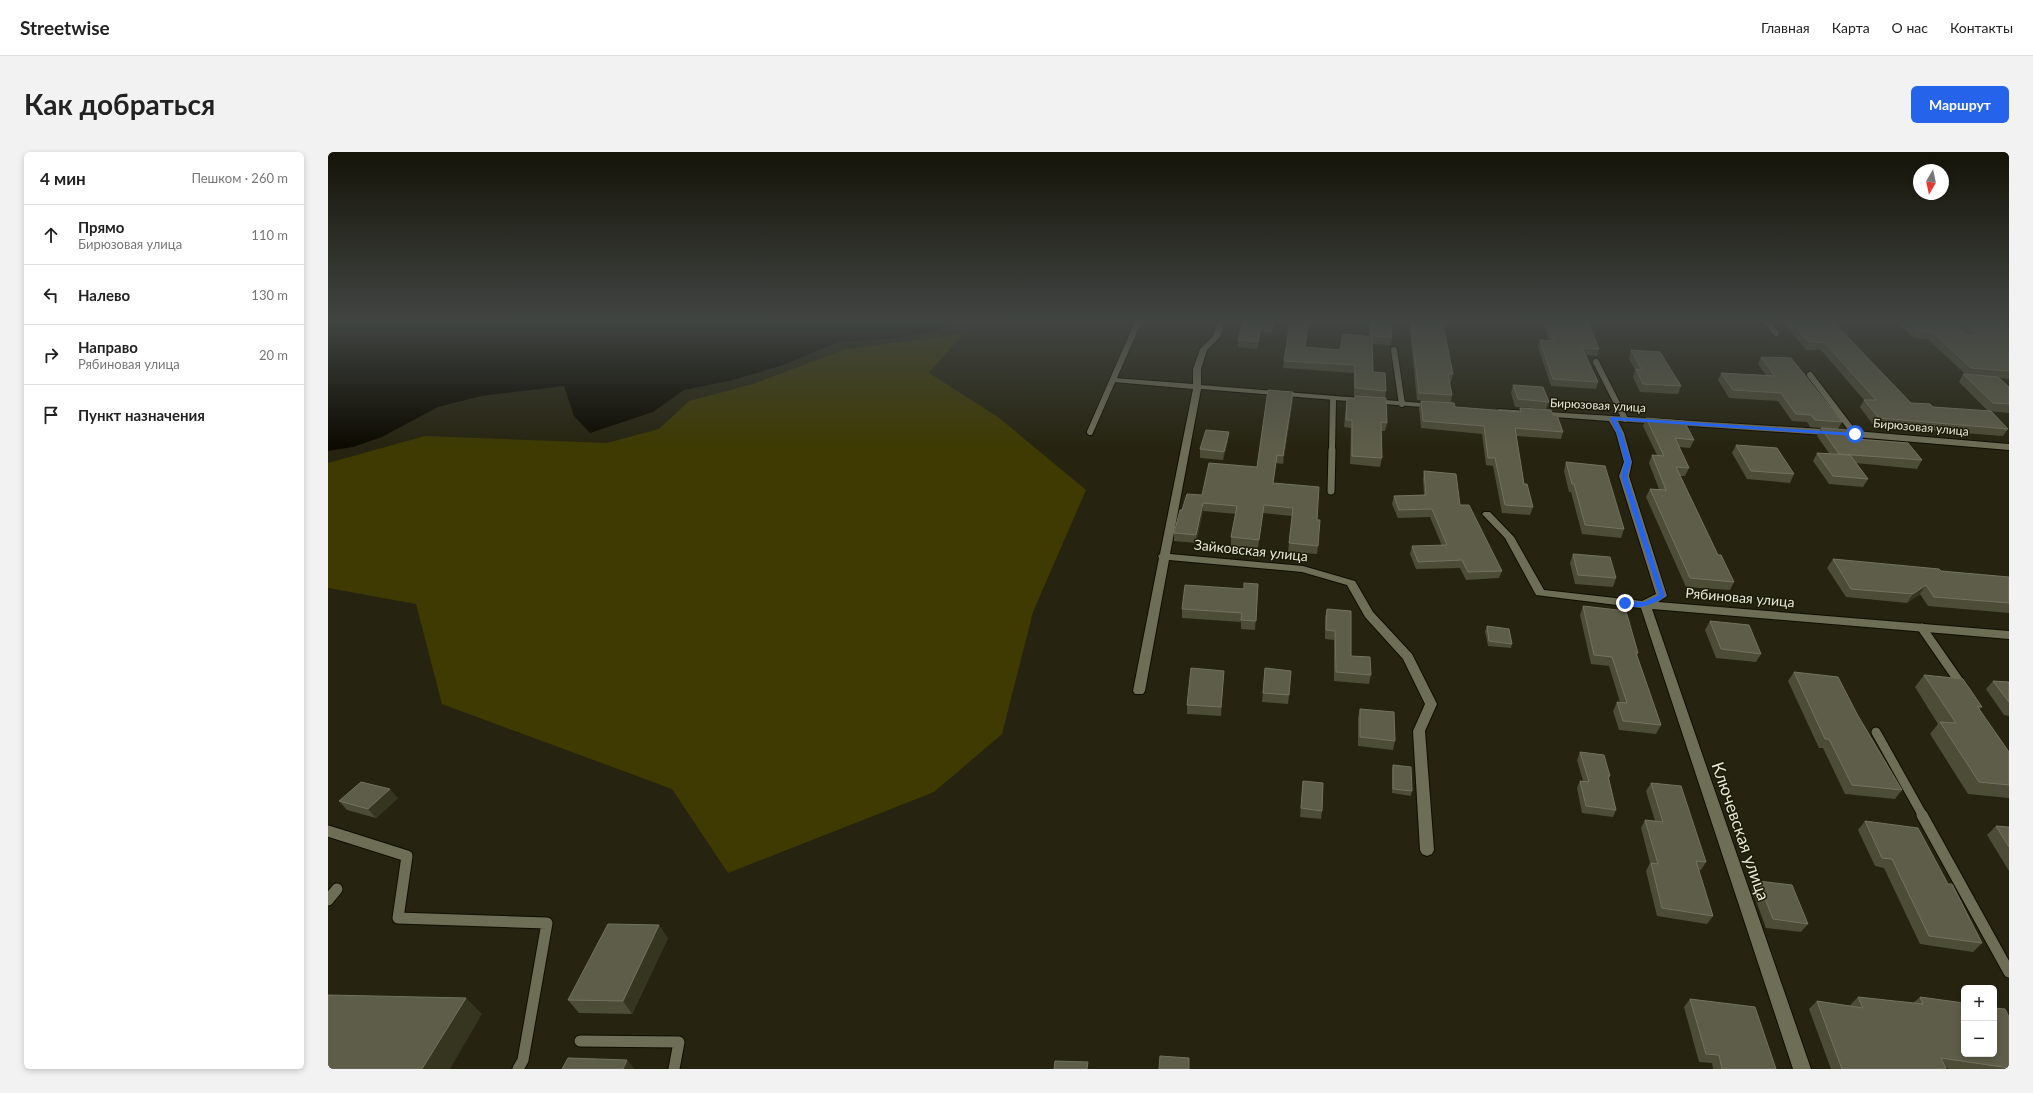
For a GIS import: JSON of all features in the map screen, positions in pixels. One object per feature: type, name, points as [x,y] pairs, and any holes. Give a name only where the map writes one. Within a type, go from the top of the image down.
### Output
[{"type":"street","points":[[1139,692],[1199,363]]},
{"type":"street","points":[[1114,380],[1441,407]]},
{"type":"street","name":"Бирюзовая улица","points":[[1496,411],[1855,434],[2009,447]]},
{"type":"street","points":[[1612,418],[1620,433],[1628,462],[1624,476],[1662,596],[1645,604]]},
{"type":"street","name":"Рябиновая улица","points":[[1487,514],[1509,537],[1540,593],[1645,604],[2009,635]]},
{"type":"street","name":"Зайковская улица","points":[[1163,556],[1303,569],[1351,583],[1368,614],[1408,657],[1431,704],[1419,731],[1427,850]]},
{"type":"street","name":"Ключевская улица","points":[[1645,604],[1802,1069]]},
{"type":"lane","points":[[1090,432],[1121,363]]},
{"type":"lane","points":[[1396,363],[1402,404]]},
{"type":"lane","points":[[1596,363],[1625,419]]},
{"type":"lane","points":[[1810,375],[1855,434]]},
{"type":"lane","points":[[1331,491],[1333,399]]},
{"type":"lane","points":[[1922,628],[1970,697]]},
{"type":"lane","points":[[1876,732],[2009,972]]},
{"type":"lane","points":[[328,831],[408,856],[398,918],[547,923],[523,1060],[518,1069]]},
{"type":"lane","points":[[328,900],[337,889]]},
{"type":"lane","points":[[580,1041],[679,1042],[674,1069]]},
{"type":"shaded area","points":[[328,363],[788,363],[733,380],[684,390],[653,412],[590,433],[574,416],[564,386],[481,396],[438,407],[382,437],[353,447],[328,451]]},
{"type":"shaded area","points":[[809,363],[938,363],[929,373],[998,417],[1086,490],[1033,612],[1002,734],[934,792],[728,873],[672,789],[442,704],[416,604],[328,588],[328,463],[425,436],[607,443],[659,429],[689,401],[753,384]]},
{"type":"building","points":[[1316,363],[1373,363],[1373,372],[1385,373],[1386,391],[1355,388],[1355,365]]},
{"type":"building","points":[[1415,363],[1451,363],[1453,374],[1448,374],[1452,395],[1419,393]]},
{"type":"building","points":[[1548,363],[1589,363],[1598,382],[1553,379]]},
{"type":"building","points":[[1638,363],[1667,363],[1681,386],[1643,384],[1636,369],[1642,370]]},
{"type":"building","points":[[1765,363],[1795,363],[1842,422],[1815,420],[1811,415],[1796,414],[1781,393],[1733,390],[1721,373],[1775,376]]},
{"type":"building","points":[[1843,363],[1872,363],[1911,403],[1930,404],[1933,407],[1991,411],[2008,429],[1879,418],[1864,400],[1876,400]]},
{"type":"building","points":[[1965,363],[2009,363],[2009,371],[1971,368]]},
{"type":"building","points":[[1963,374],[1998,377],[2009,387],[2009,404],[1993,403]]},
{"type":"building","points":[[1513,385],[1543,387],[1549,402],[1518,399]]},
{"type":"building","points":[[1268,390],[1293,392],[1283,456],[1277,455],[1273,483],[1319,487],[1317,520],[1320,520],[1318,546],[1289,543],[1293,508],[1264,505],[1259,540],[1231,537],[1237,506],[1203,503],[1196,535],[1174,533],[1180,510],[1182,510],[1187,494],[1202,495],[1209,463],[1257,467]]},
{"type":"building","points":[[1355,396],[1386,398],[1387,423],[1381,422],[1382,458],[1352,456],[1352,420],[1346,420],[1347,398],[1355,399]]},
{"type":"building","points":[[1421,401],[1454,403],[1455,407],[1521,412],[1520,408],[1551,410],[1553,415],[1557,415],[1563,432],[1515,428],[1524,484],[1527,484],[1533,507],[1505,505],[1495,458],[1488,458],[1484,426],[1423,421]]},
{"type":"building","points":[[1646,418],[1684,421],[1694,440],[1675,438],[1689,468],[1676,467],[1718,555],[1721,555],[1734,582],[1690,578],[1650,489],[1666,490],[1652,455],[1664,456]]},
{"type":"building","points":[[1821,428],[1849,430],[1856,439],[1908,443],[1922,460],[1839,454]]},
{"type":"building","points":[[1206,430],[1229,432],[1224,452],[1200,449]]},
{"type":"building","points":[[1736,445],[1777,448],[1794,474],[1751,471]]},
{"type":"building","points":[[1817,453],[1850,455],[1868,479],[1833,476]]},
{"type":"building","points":[[1566,462],[1605,466],[1624,529],[1585,525],[1574,484],[1572,484]]},
{"type":"building","points":[[1424,471],[1456,474],[1460,505],[1469,505],[1502,571],[1468,572],[1462,560],[1418,562],[1412,546],[1447,545],[1432,509],[1399,510],[1394,496],[1426,495]]},
{"type":"building","points":[[1573,554],[1610,557],[1616,578],[1578,575]]},
{"type":"building","points":[[1833,559],[2009,577],[2009,603],[1934,597],[1926,585],[1913,594],[1851,589]]},
{"type":"building","points":[[1244,583],[1258,584],[1256,621],[1241,620],[1242,613],[1182,609],[1185,585],[1244,589]]},
{"type":"building","points":[[1583,606],[1626,611],[1638,653],[1636,653],[1661,725],[1623,721],[1617,702],[1627,703],[1612,657],[1594,655]]},
{"type":"building","points":[[1327,609],[1351,611],[1351,656],[1370,657],[1371,675],[1336,672],[1335,631],[1326,630]]},
{"type":"building","points":[[1710,621],[1749,625],[1761,654],[1721,649]]},
{"type":"building","points":[[1487,626],[1509,629],[1512,644],[1489,641]]},
{"type":"building","points":[[1191,668],[1224,671],[1221,707],[1187,705]]},
{"type":"building","points":[[1265,668],[1291,671],[1289,695],[1263,693]]},
{"type":"building","points":[[1794,672],[1838,677],[1857,714],[1902,790],[1852,785],[1829,739],[1825,739]]},
{"type":"building","points":[[1924,675],[1963,679],[1982,707],[1977,706],[2009,752],[2009,785],[1979,782],[1940,722],[1956,723]]},
{"type":"building","points":[[1993,681],[2009,682],[2009,702]]},
{"type":"building","points":[[1360,709],[1394,712],[1395,741],[1360,737]]},
{"type":"building","points":[[1580,752],[1604,755],[1610,776],[1608,776],[1616,810],[1586,806],[1580,781],[1589,782]]},
{"type":"building","points":[[1393,765],[1411,767],[1412,791],[1393,789]]},
{"type":"building","points":[[1303,781],[1323,783],[1322,811],[1301,808]]},
{"type":"building","points":[[361,782],[390,789],[368,809],[339,801]]},
{"type":"building","points":[[1651,783],[1681,786],[1706,862],[1696,861],[1713,916],[1662,908],[1651,863],[1658,864],[1645,820],[1663,822]]},
{"type":"building","points":[[1865,821],[1918,828],[1948,884],[1952,884],[1982,943],[1929,936],[1892,859],[1882,858]]},
{"type":"building","points":[[1996,826],[2009,827],[2009,847]]},
{"type":"building","points":[[1758,881],[1792,885],[1808,924],[1773,919]]},
{"type":"building","points":[[608,924],[659,925],[623,1001],[568,1000]]},
{"type":"building","points":[[328,995],[466,998],[422,1069],[328,1069]]},
{"type":"building","points":[[1858,997],[1923,1004],[1920,997],[1961,1003],[1961,1057],[1997,1057],[1997,1008],[2005,1009],[2009,1017],[2009,1068],[1941,1058],[1946,1069],[1842,1069],[1817,1001],[1863,1008]]},
{"type":"building","points":[[1690,999],[1755,1007],[1776,1069],[1722,1069],[1719,1055],[1706,1054]]},
{"type":"building","points":[[1160,1056],[1189,1058],[1189,1069],[1159,1069]]},
{"type":"building","points":[[568,1058],[627,1060],[623,1069],[562,1069]]},
{"type":"building","points":[[1055,1061],[1088,1062],[1087,1069],[1054,1069]]},
{"type":"route","points":[[1625,603],[1645,604],[1662,596],[1624,476],[1628,462],[1620,433],[1612,418],[1855,434]]}]
